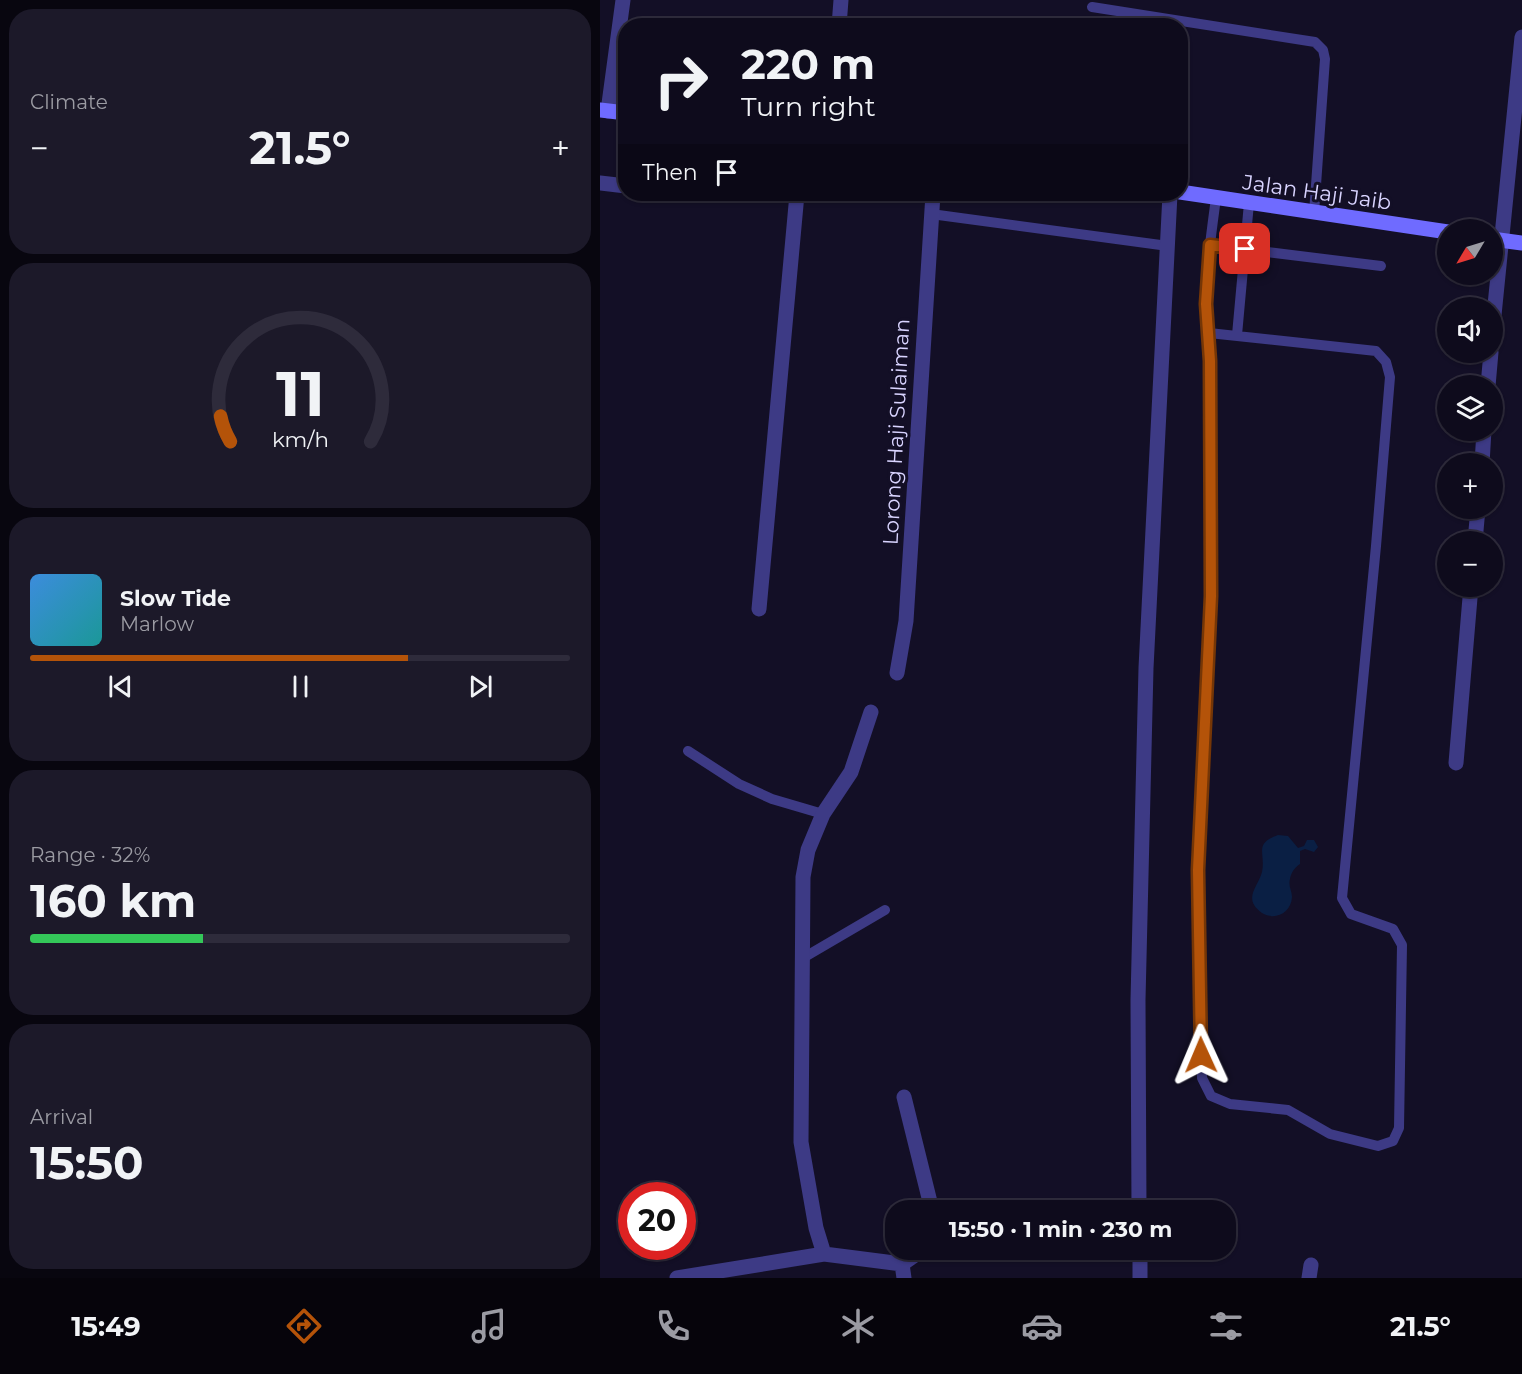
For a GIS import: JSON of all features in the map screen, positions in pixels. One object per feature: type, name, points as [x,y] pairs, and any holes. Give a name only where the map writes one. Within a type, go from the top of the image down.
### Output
[{"type":"street","points":[[620,18],[623,0]]},
{"type":"street","points":[[840,18],[841,0]]},
{"type":"street","points":[[604,111],[618,29]]},
{"type":"street","points":[[1499,219],[1522,37]]},
{"type":"street","points":[[600,183],[618,185]]},
{"type":"street","name":"Jalan Haji Jaib","points":[[1188,193],[1437,230]]},
{"type":"street","points":[[759,609],[796,201]]},
{"type":"street","name":"Lorong Haji Sulaiman","points":[[897,673],[906,621],[932,201]]},
{"type":"street","points":[[1139,1200],[1137,1000],[1146,668],[1170,201]]},
{"type":"street","points":[[1503,240],[1522,243]]},
{"type":"street","points":[[1456,763],[1470,597]]},
{"type":"street","points":[[824,1254],[816,1228],[801,1142],[804,877],[808,850],[823,814],[851,772],[871,712]]},
{"type":"street","points":[[904,1097],[930,1200]]},
{"type":"street","points":[[677,1278],[824,1254],[903,1271]]},
{"type":"street","points":[[1140,1260],[1140,1278]]},
{"type":"lane","points":[[1092,7],[1162,18]]},
{"type":"lane","points":[[1188,22],[1315,42],[1323,50],[1325,59],[1314,213]]},
{"type":"lane","points":[[1209,333],[1376,351],[1386,362],[1390,377],[1342,898],[1351,914],[1393,929],[1402,945],[1399,1128],[1393,1141],[1378,1146],[1330,1134],[1288,1110],[1230,1104],[1211,1096],[1202,1078],[1198,870],[1211,596],[1209,333],[1206,304],[1216,198]]},
{"type":"lane","points":[[1237,335],[1250,203]]},
{"type":"lane","points":[[931,214],[1168,246]]},
{"type":"lane","points":[[1210,245],[1380,266]]},
{"type":"lane","points":[[688,751],[739,784],[772,800],[823,814]]},
{"type":"lane","points":[[802,958],[885,910]]},
{"type":"water","points":[[1278,835],[1288,836],[1298,848],[1304,846],[1307,840],[1314,840],[1318,847],[1314,852],[1305,849],[1300,851],[1300,864],[1291,875],[1291,903],[1282,914],[1272,916],[1256,908],[1252,898],[1262,872],[1263,846],[1270,838]]},
{"type":"route","points":[[1201,1055],[1198,870],[1211,596],[1210,361],[1206,275],[1210,245],[1245,249]]}]
